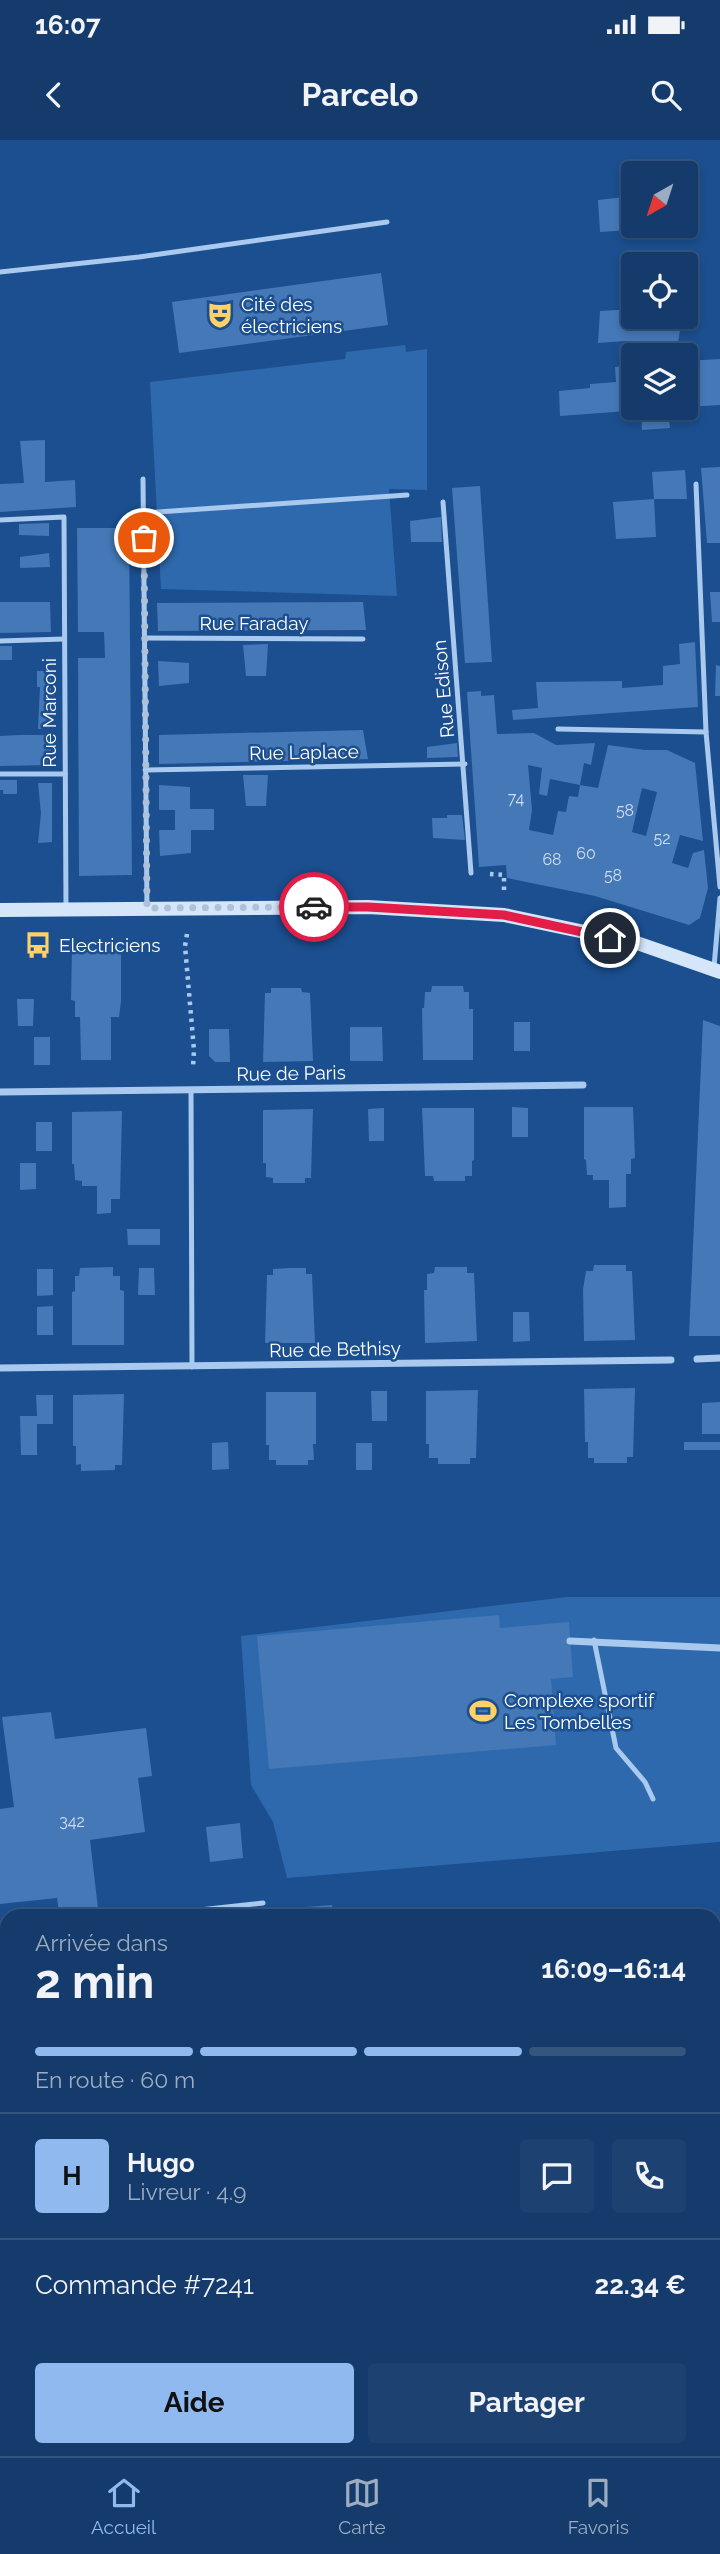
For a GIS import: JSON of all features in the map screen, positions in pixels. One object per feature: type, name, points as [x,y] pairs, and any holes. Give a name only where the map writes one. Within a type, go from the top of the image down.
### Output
[{"type":"main road","points":[[0,910],[192,906],[368,907],[504,915],[637,943],[717,971]]},
{"type":"street","name":"Rue de Paris","points":[[0,1092],[583,1085]]},
{"type":"street","points":[[697,1359],[720,1358]]},
{"type":"street","name":"Rue de Bethisy","points":[[0,1368],[671,1360]]},
{"type":"street","points":[[570,1641],[594,1640],[720,1648]]},
{"type":"lane","points":[[0,272],[139,257],[387,222]]},
{"type":"lane","points":[[143,479],[147,908]]},
{"type":"lane","points":[[696,484],[706,732],[720,887]]},
{"type":"lane","points":[[143,510],[407,495]]},
{"type":"lane","name":"Rue Edison","points":[[443,502],[465,764],[471,873]]},
{"type":"lane","name":"Rue Marconi","points":[[0,520],[64,517],[66,909]]},
{"type":"lane","name":"Rue Faraday","points":[[144,638],[363,639]]},
{"type":"lane","points":[[0,641],[64,639]]},
{"type":"lane","points":[[558,729],[706,732]]},
{"type":"lane","name":"Rue Laplace","points":[[145,770],[465,764]]},
{"type":"lane","points":[[0,774],[65,774]]},
{"type":"lane","points":[[717,971],[720,898]]},
{"type":"lane","points":[[191,1090],[192,1367]]},
{"type":"lane","points":[[594,1640],[616,1748],[645,1782],[653,1799]]},
{"type":"lane","points":[[209,1909],[263,1903]]},
{"type":"path","points":[[471,873],[504,875],[504,915]]},
{"type":"path","points":[[191,1090],[194,1050],[185,946],[192,906]]},
{"type":"shaded area","points":[[405,345],[406,352],[427,349],[427,490],[389,489],[397,596],[161,589],[150,382],[345,359],[346,352]]},
{"type":"shaded area","name":"Complexe sportif Les Tombelles","points":[[567,1597],[720,1597],[720,1842],[287,1878],[273,1822],[251,1785],[241,1636]]},
{"type":"building","points":[[621,197],[621,231],[600,232],[598,200]]},
{"type":"building","points":[[381,273],[388,325],[179,353],[172,302]]},
{"type":"building","points":[[621,310],[621,329],[680,329],[678,343],[598,343],[600,311]]},
{"type":"building","points":[[720,359],[720,405],[698,406],[698,360]]},
{"type":"building","points":[[615,367],[621,367],[621,411],[560,416],[559,391],[616,382]]},
{"type":"building","points":[[642,420],[669,420],[670,428],[642,430]]},
{"type":"building","points":[[45,440],[45,482],[75,480],[76,507],[0,512],[0,484],[24,483],[20,441]]},
{"type":"building","points":[[720,467],[720,543],[707,543],[701,468]]},
{"type":"building","points":[[685,470],[687,499],[654,499],[652,472]]},
{"type":"building","points":[[480,486],[492,662],[465,663],[452,488]]},
{"type":"building","points":[[654,499],[656,537],[616,539],[613,502]]},
{"type":"building","points":[[441,517],[442,542],[411,542],[410,521]]},
{"type":"building","points":[[49,523],[49,536],[19,535],[19,524]]},
{"type":"building","points":[[77,528],[129,528],[132,875],[79,876],[78,658],[105,658],[104,632],[78,632]]},
{"type":"building","points":[[49,553],[50,567],[20,568],[20,557]]},
{"type":"building","points":[[710,592],[720,592],[720,622],[712,622]]},
{"type":"building","points":[[0,602],[50,602],[51,632],[0,633]]},
{"type":"building","points":[[363,602],[366,630],[158,631],[157,603]]},
{"type":"building","points":[[695,642],[698,707],[513,720],[512,710],[538,708],[536,682],[622,681],[622,688],[663,685],[663,666],[680,664],[679,644]]},
{"type":"building","points":[[268,644],[266,676],[246,676],[243,645]]},
{"type":"building","points":[[0,646],[12,646],[12,660],[0,660]]},
{"type":"building","points":[[158,661],[189,663],[189,683],[159,686]]},
{"type":"building","points":[[716,665],[720,666],[720,696],[715,696]]},
{"type":"building","points":[[37,671],[51,671],[51,729],[38,729],[40,687],[37,687]]},
{"type":"building","points":[[481,691],[481,696],[494,695],[497,734],[534,733],[556,745],[595,743],[591,765],[584,763],[580,785],[598,788],[608,745],[667,750],[695,763],[703,841],[680,835],[672,863],[688,868],[693,853],[704,850],[708,888],[700,918],[689,925],[595,896],[507,878],[506,865],[479,867],[467,692]],"holes":[[[528,765],[542,768],[539,794],[547,796],[550,779],[580,785],[578,797],[569,796],[566,812],[558,811],[553,835],[529,830],[532,810]],[[642,788],[657,792],[646,836],[632,832]]]},
{"type":"building","points":[[363,730],[368,759],[159,764],[159,735]]},
{"type":"building","points":[[51,735],[51,765],[0,766],[0,736]]},
{"type":"building","points":[[457,743],[458,757],[427,758],[427,747]]},
{"type":"building","points":[[243,775],[268,775],[266,806],[246,806]]},
{"type":"building","points":[[0,780],[17,780],[17,794],[3,794]]},
{"type":"building","points":[[38,783],[52,783],[52,842],[38,843],[41,813]]},
{"type":"building","points":[[159,785],[190,787],[190,809],[214,809],[214,830],[191,830],[191,853],[160,856],[159,830],[175,830],[175,810],[159,810]]},
{"type":"building","points":[[447,815],[462,815],[465,840],[433,838],[432,818],[447,818]]},
{"type":"building","points":[[121,947],[121,1001],[119,1017],[111,1017],[111,1060],[81,1060],[80,1017],[75,1017],[75,1001],[71,1000],[72,948]]},
{"type":"building","points":[[432,986],[463,986],[464,992],[469,992],[469,1009],[473,1009],[473,1060],[423,1060],[422,1008],[425,992],[431,992]]},
{"type":"building","points":[[271,988],[301,988],[302,992],[310,993],[313,1061],[263,1062],[265,993],[271,993]]},
{"type":"building","points":[[17,999],[34,999],[33,1026],[18,1026]]},
{"type":"building","points":[[703,1020],[720,1026],[720,1336],[689,1336]]},
{"type":"building","points":[[514,1022],[530,1022],[530,1051],[514,1051]]},
{"type":"building","points":[[350,1027],[382,1027],[383,1061],[350,1061]]},
{"type":"building","points":[[209,1029],[229,1029],[230,1062],[215,1062],[209,1056]]},
{"type":"building","points":[[34,1037],[50,1037],[50,1065],[34,1065]]},
{"type":"building","points":[[512,1107],[528,1108],[528,1137],[512,1137]]},
{"type":"building","points":[[584,1107],[633,1107],[635,1158],[631,1159],[631,1174],[626,1174],[626,1207],[609,1208],[609,1180],[593,1180],[593,1175],[587,1175],[584,1159]]},
{"type":"building","points":[[384,1108],[384,1141],[369,1141],[368,1109]]},
{"type":"building","points":[[422,1108],[474,1108],[474,1160],[472,1176],[465,1176],[465,1181],[434,1181],[433,1176],[425,1176]]},
{"type":"building","points":[[313,1109],[311,1178],[305,1178],[305,1183],[273,1183],[273,1178],[266,1177],[266,1163],[263,1163],[263,1110]]},
{"type":"building","points":[[122,1111],[120,1199],[111,1199],[111,1213],[97,1214],[97,1186],[82,1186],[82,1181],[75,1180],[72,1164],[72,1112]]},
{"type":"building","points":[[36,1122],[52,1122],[52,1151],[36,1151]]},
{"type":"building","points":[[20,1163],[36,1163],[36,1189],[20,1190]]},
{"type":"building","points":[[127,1229],[160,1229],[160,1245],[128,1245]]},
{"type":"building","points":[[594,1265],[626,1265],[626,1271],[632,1271],[635,1340],[584,1341],[583,1289],[586,1271],[593,1271]]},
{"type":"building","points":[[113,1267],[113,1276],[120,1276],[120,1290],[124,1291],[124,1345],[72,1345],[72,1292],[75,1291],[75,1276],[79,1276],[80,1268]]},
{"type":"building","points":[[435,1267],[467,1267],[467,1273],[474,1273],[477,1341],[425,1343],[424,1290],[427,1290],[427,1274],[434,1273]]},
{"type":"building","points":[[139,1268],[154,1268],[155,1295],[138,1295]]},
{"type":"building","points":[[306,1268],[306,1274],[312,1274],[315,1343],[265,1343],[267,1275],[273,1275],[273,1269]]},
{"type":"building","points":[[37,1269],[53,1269],[53,1295],[37,1296]]},
{"type":"building","points":[[53,1306],[53,1335],[37,1335],[37,1307]]},
{"type":"building","points":[[513,1312],[529,1312],[530,1341],[513,1342]]},
{"type":"building","points":[[635,1388],[633,1457],[627,1457],[627,1463],[594,1463],[594,1458],[588,1458],[588,1442],[585,1442],[584,1389]]},
{"type":"building","points":[[478,1390],[476,1458],[470,1458],[470,1464],[438,1464],[438,1458],[429,1458],[429,1444],[426,1444],[426,1391]]},
{"type":"building","points":[[371,1391],[387,1391],[387,1421],[372,1421]]},
{"type":"building","points":[[266,1392],[316,1392],[316,1444],[313,1444],[314,1460],[308,1460],[308,1465],[276,1465],[276,1460],[269,1460],[269,1445],[266,1445]]},
{"type":"building","points":[[124,1394],[122,1465],[115,1465],[115,1470],[81,1471],[81,1464],[76,1465],[76,1446],[73,1446],[73,1395]]},
{"type":"building","points":[[36,1395],[53,1395],[53,1424],[37,1424],[37,1455],[21,1455],[20,1416],[37,1416]]},
{"type":"building","points":[[720,1402],[720,1434],[702,1434],[702,1403]]},
{"type":"building","points":[[228,1442],[229,1469],[212,1470],[212,1443]]},
{"type":"building","points":[[684,1442],[720,1442],[720,1450],[684,1450]]},
{"type":"building","points":[[356,1443],[372,1443],[372,1470],[356,1470]]},
{"type":"building","points":[[499,1615],[500,1628],[569,1622],[573,1677],[551,1679],[556,1745],[269,1769],[257,1636]]},
{"type":"building","points":[[51,1712],[55,1739],[146,1728],[152,1776],[138,1778],[145,1832],[90,1840],[98,1908],[59,1909],[57,1898],[0,1904],[0,1809],[14,1807],[2,1717]]},
{"type":"building","points":[[240,1823],[243,1858],[210,1862],[206,1827]]},
{"type":"building","points":[[332,1905],[332,1909],[292,1909]]},
{"type":"way so far","points":[[144,538],[147,908],[314,907]]},
{"type":"place","name":"Cité des électriciens","points":[[220,315]]},
{"type":"place","name":"Electriciens","points":[[38,945]]},
{"type":"place","name":"Complexe sportif Les Tombelles","points":[[483,1711]]},
{"type":"route","points":[[314,907],[368,907],[504,915],[610,938]]}]
